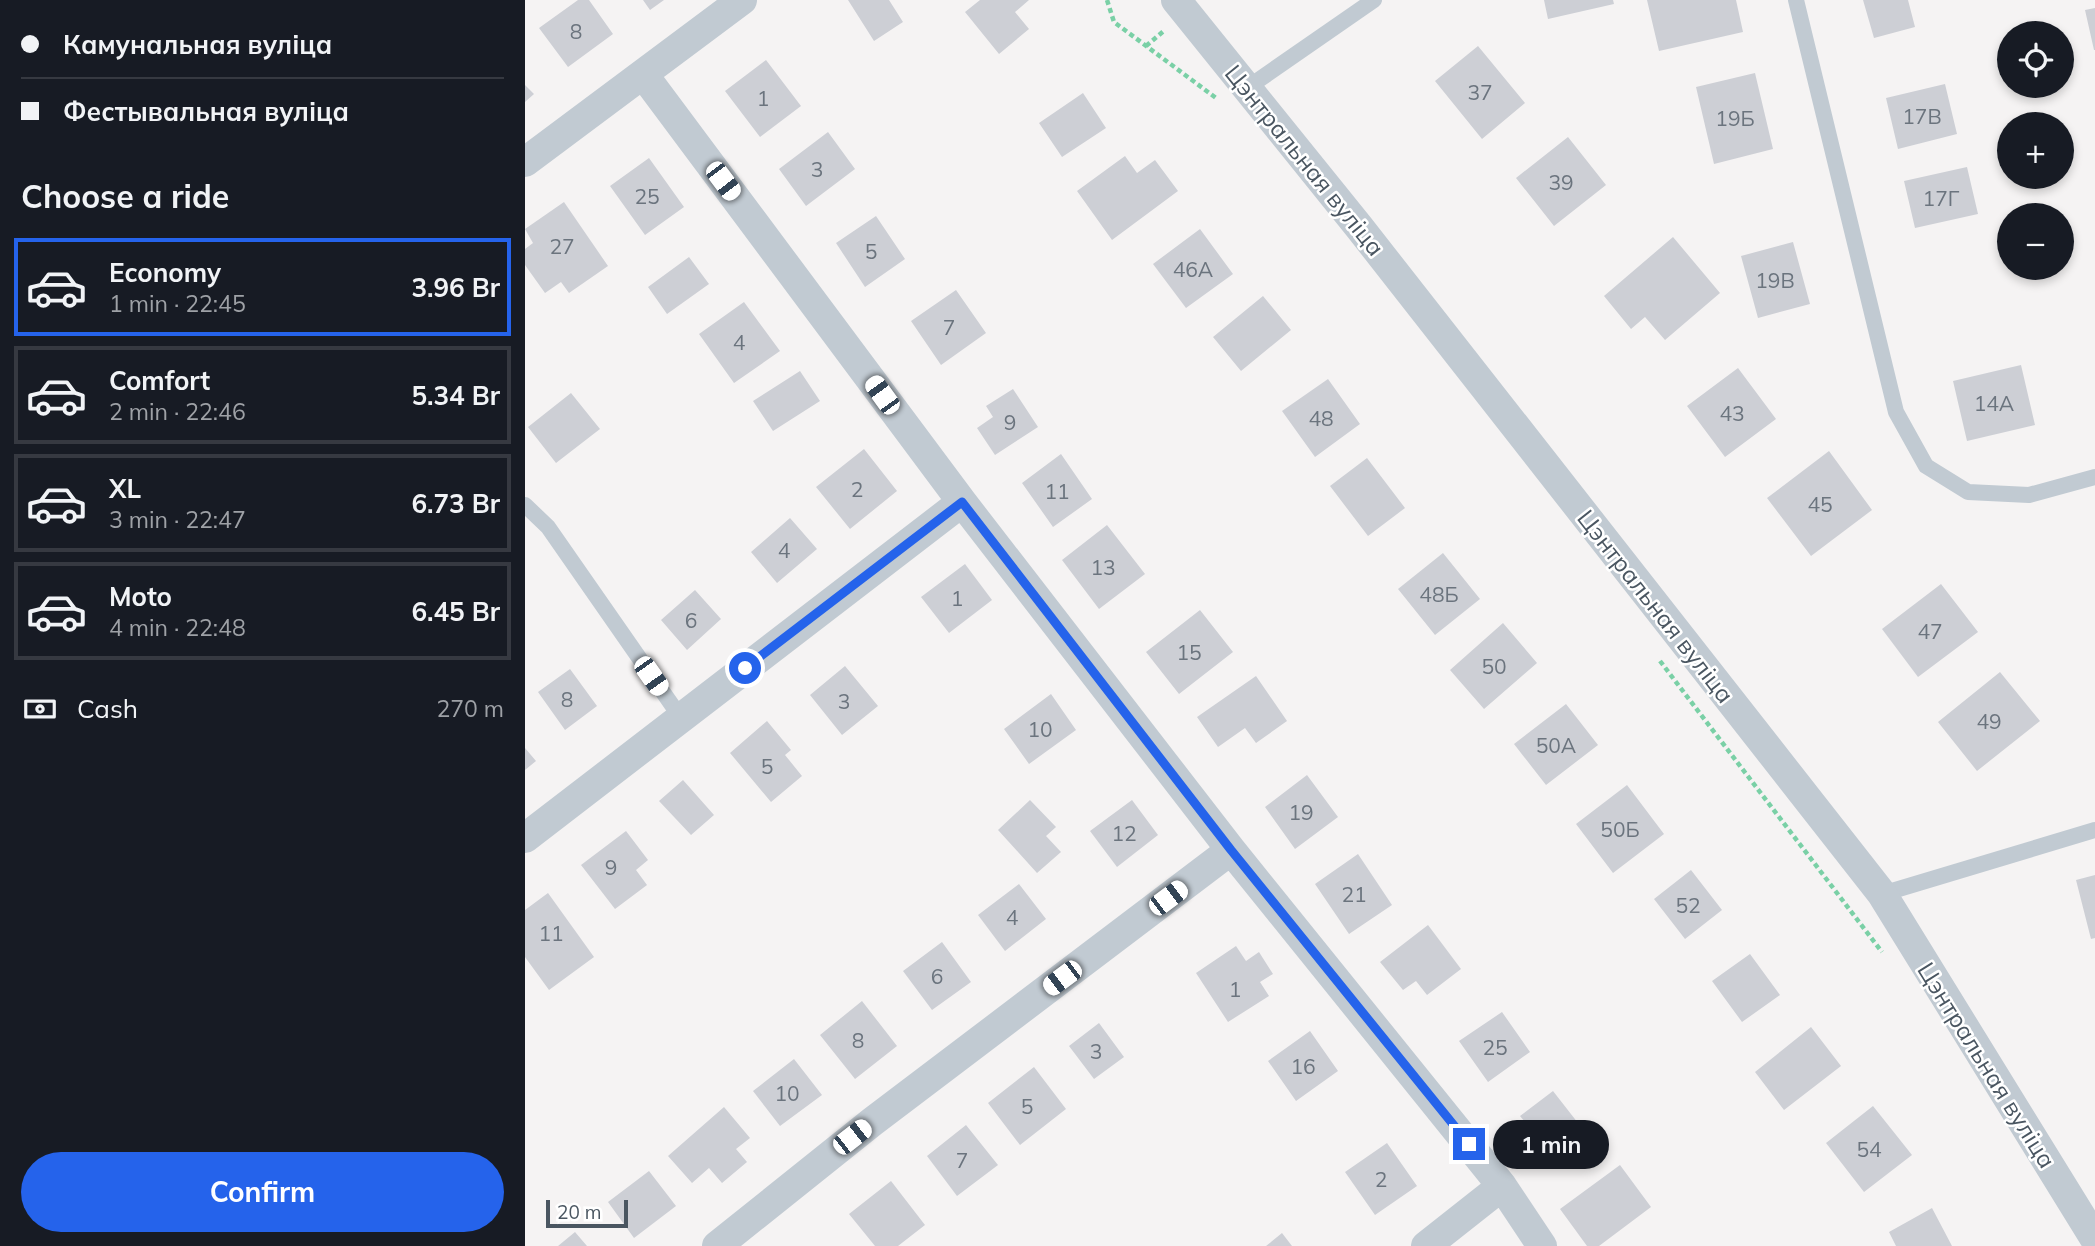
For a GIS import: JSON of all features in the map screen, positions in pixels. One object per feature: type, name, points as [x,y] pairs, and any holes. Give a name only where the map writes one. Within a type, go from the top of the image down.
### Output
[{"type":"street","points":[[525,162],[742,0]]},
{"type":"street","name":"Цэнтральная вуліца","points":[[1177,0],[1882,894],[2095,1239]]},
{"type":"street","points":[[643,74],[962,502],[1231,850],[1502,1186],[1542,1246]]},
{"type":"street","points":[[525,838],[962,502]]},
{"type":"street","points":[[717,1246],[872,1122],[1231,850]]},
{"type":"street","points":[[1426,1246],[1502,1186]]},
{"type":"lane","points":[[1247,88],[1374,0]]},
{"type":"lane","points":[[1796,0],[1896,412],[1926,466],[1968,492],[2029,495],[2095,477]]},
{"type":"lane","points":[[525,505],[548,527],[681,718]]},
{"type":"lane","points":[[1882,894],[2095,830]]},
{"type":"path","points":[[1107,0],[1114,22],[1219,100]]},
{"type":"path","points":[[1654,654],[1882,952]]},
{"type":"building","points":[[578,0],[589,0],[613,34],[568,67],[539,28]]},
{"type":"building","points":[[643,0],[664,0],[650,10]]},
{"type":"building","points":[[848,0],[889,0],[903,22],[874,41]]},
{"type":"building","points":[[980,0],[1029,0],[1015,12],[1029,29],[999,54],[965,12]]},
{"type":"building","points":[[1544,0],[1613,0],[1614,4],[1548,19]]},
{"type":"building","points":[[1647,0],[1736,0],[1743,32],[1659,51]]},
{"type":"building","points":[[1863,0],[1908,0],[1915,27],[1874,38]]},
{"type":"building","points":[[2095,8],[2095,50],[2094,50],[2085,10]]},
{"type":"building","points":[[1478,46],[1525,103],[1482,139],[1435,81]]},
{"type":"building","points":[[766,60],[801,106],[760,137],[725,91]]},
{"type":"building","points":[[1755,73],[1773,149],[1714,164],[1696,87]]},
{"type":"building","points":[[1945,84],[1957,134],[1898,149],[1886,98]]},
{"type":"building","points":[[525,85],[534,94],[525,102]]},
{"type":"building","points":[[1083,93],[1106,128],[1062,157],[1039,123]]},
{"type":"building","points":[[828,132],[855,169],[806,206],[779,169]]},
{"type":"building","points":[[1568,137],[1606,185],[1554,226],[1516,178]]},
{"type":"building","points":[[1125,156],[1137,173],[1155,160],[1178,191],[1112,240],[1077,191]]},
{"type":"building","points":[[649,158],[684,207],[645,235],[610,186]]},
{"type":"building","points":[[1967,167],[1978,214],[1915,228],[1904,181]]},
{"type":"building","points":[[564,202],[608,266],[569,293],[561,282],[545,293],[525,265],[525,249],[533,243],[525,229]]},
{"type":"building","points":[[876,216],[905,259],[865,287],[836,243]]},
{"type":"building","points":[[1200,229],[1233,274],[1186,308],[1153,264]]},
{"type":"building","points":[[1673,237],[1720,293],[1665,340],[1645,317],[1631,329],[1604,296]]},
{"type":"building","points":[[1793,242],[1810,304],[1758,318],[1741,256]]},
{"type":"building","points":[[689,257],[709,284],[667,314],[648,287]]},
{"type":"building","points":[[956,290],[986,333],[941,365],[911,321]]},
{"type":"building","points":[[1263,296],[1291,330],[1241,371],[1213,337]]},
{"type":"building","points":[[744,302],[780,351],[734,383],[699,334]]},
{"type":"building","points":[[2021,365],[2035,425],[1967,441],[1953,381]]},
{"type":"building","points":[[1738,368],[1776,419],[1725,457],[1687,406]]},
{"type":"building","points":[[800,371],[820,401],[773,431],[753,401]]},
{"type":"building","points":[[1328,379],[1360,424],[1315,457],[1282,411]]},
{"type":"building","points":[[1013,389],[1038,427],[995,455],[977,428],[993,417],[986,406]]},
{"type":"building","points":[[571,393],[600,429],[556,463],[528,427]]},
{"type":"building","points":[[864,449],[897,491],[850,529],[816,487]]},
{"type":"building","points":[[1829,451],[1872,510],[1811,556],[1767,498]]},
{"type":"building","points":[[1061,454],[1092,499],[1053,527],[1022,483]]},
{"type":"building","points":[[1367,458],[1405,508],[1368,536],[1330,486]]},
{"type":"building","points":[[790,518],[817,549],[777,583],[751,552]]},
{"type":"building","points":[[1107,525],[1145,574],[1099,609],[1062,560]]},
{"type":"building","points":[[1443,553],[1480,599],[1435,635],[1398,589]]},
{"type":"building","points":[[965,564],[992,600],[949,633],[921,597]]},
{"type":"building","points":[[1941,584],[1978,632],[1918,677],[1882,629]]},
{"type":"building","points":[[695,590],[721,619],[687,650],[661,620]]},
{"type":"building","points":[[1200,610],[1233,652],[1179,694],[1146,652]]},
{"type":"building","points":[[1503,623],[1537,663],[1484,709],[1450,670]]},
{"type":"building","points":[[845,666],[878,706],[842,735],[810,695]]},
{"type":"building","points":[[570,669],[597,706],[565,730],[538,692]]},
{"type":"building","points":[[2000,672],[2040,721],[1977,771],[1938,722]]},
{"type":"building","points":[[1256,676],[1287,721],[1256,743],[1245,728],[1218,747],[1197,717]]},
{"type":"building","points":[[1051,694],[1076,730],[1029,764],[1004,729]]},
{"type":"building","points":[[1566,704],[1598,745],[1546,785],[1514,744]]},
{"type":"building","points":[[767,721],[791,750],[785,755],[802,776],[771,802],[730,753]]},
{"type":"building","points":[[525,748],[536,761],[525,770]]},
{"type":"building","points":[[1307,775],[1338,817],[1295,849],[1265,807]]},
{"type":"building","points":[[683,780],[714,815],[691,835],[659,801]]},
{"type":"building","points":[[1627,785],[1664,834],[1613,873],[1576,824]]},
{"type":"building","points":[[1030,800],[1056,827],[1046,836],[1061,852],[1037,873],[998,830]]},
{"type":"building","points":[[1132,800],[1158,835],[1117,867],[1090,831]]},
{"type":"building","points":[[626,831],[648,860],[636,870],[647,885],[615,909],[581,865]]},
{"type":"building","points":[[1358,854],[1392,905],[1349,934],[1315,884]]},
{"type":"building","points":[[1691,870],[1722,910],[1685,939],[1654,899]]},
{"type":"building","points":[[2095,875],[2095,938],[2091,939],[2076,880]]},
{"type":"building","points":[[1019,884],[1046,919],[1005,951],[978,915]]},
{"type":"building","points":[[548,893],[594,957],[549,990],[525,957],[525,910]]},
{"type":"building","points":[[1428,925],[1461,969],[1427,995],[1416,981],[1403,990],[1380,962]]},
{"type":"building","points":[[942,942],[971,982],[932,1010],[903,971]]},
{"type":"building","points":[[1236,946],[1246,961],[1259,952],[1273,974],[1260,982],[1269,996],[1228,1022],[1196,973]]},
{"type":"building","points":[[1750,954],[1780,995],[1742,1022],[1712,981]]},
{"type":"building","points":[[862,1001],[897,1046],[855,1079],[820,1035]]},
{"type":"building","points":[[1502,1012],[1530,1052],[1488,1082],[1459,1041]]},
{"type":"building","points":[[1099,1023],[1124,1057],[1094,1079],[1069,1046]]},
{"type":"building","points":[[1811,1027],[1841,1066],[1784,1110],[1755,1072]]},
{"type":"building","points":[[1310,1031],[1338,1071],[1296,1101],[1268,1061]]},
{"type":"building","points":[[794,1059],[822,1095],[780,1126],[753,1091]]},
{"type":"building","points":[[1034,1067],[1066,1109],[1020,1145],[988,1103]]},
{"type":"building","points":[[1553,1091],[1585,1132],[1555,1156],[1547,1147],[1530,1160],[1513,1139],[1529,1127],[1520,1116]]},
{"type":"building","points":[[1873,1106],[1912,1155],[1864,1192],[1826,1143]]},
{"type":"building","points":[[724,1107],[750,1138],[736,1149],[747,1162],[722,1183],[709,1168],[692,1183],[668,1156]]},
{"type":"building","points":[[966,1125],[998,1165],[957,1196],[927,1156]]},
{"type":"building","points":[[1387,1143],[1417,1186],[1375,1215],[1345,1172]]},
{"type":"building","points":[[1620,1165],[1651,1207],[1599,1246],[1587,1246],[1560,1209]]},
{"type":"building","points":[[649,1171],[676,1206],[634,1238],[608,1202]]},
{"type":"building","points":[[891,1181],[925,1225],[898,1246],[875,1246],[849,1214]]},
{"type":"building","points":[[1932,1208],[1952,1246],[1896,1246],[1889,1232]]},
{"type":"building","points":[[575,1232],[587,1246],[558,1246]]},
{"type":"building","points":[[1282,1233],[1292,1246],[1266,1246]]},
{"type":"route","points":[[745,668],[962,502],[1231,850],[1469,1144]]}]
